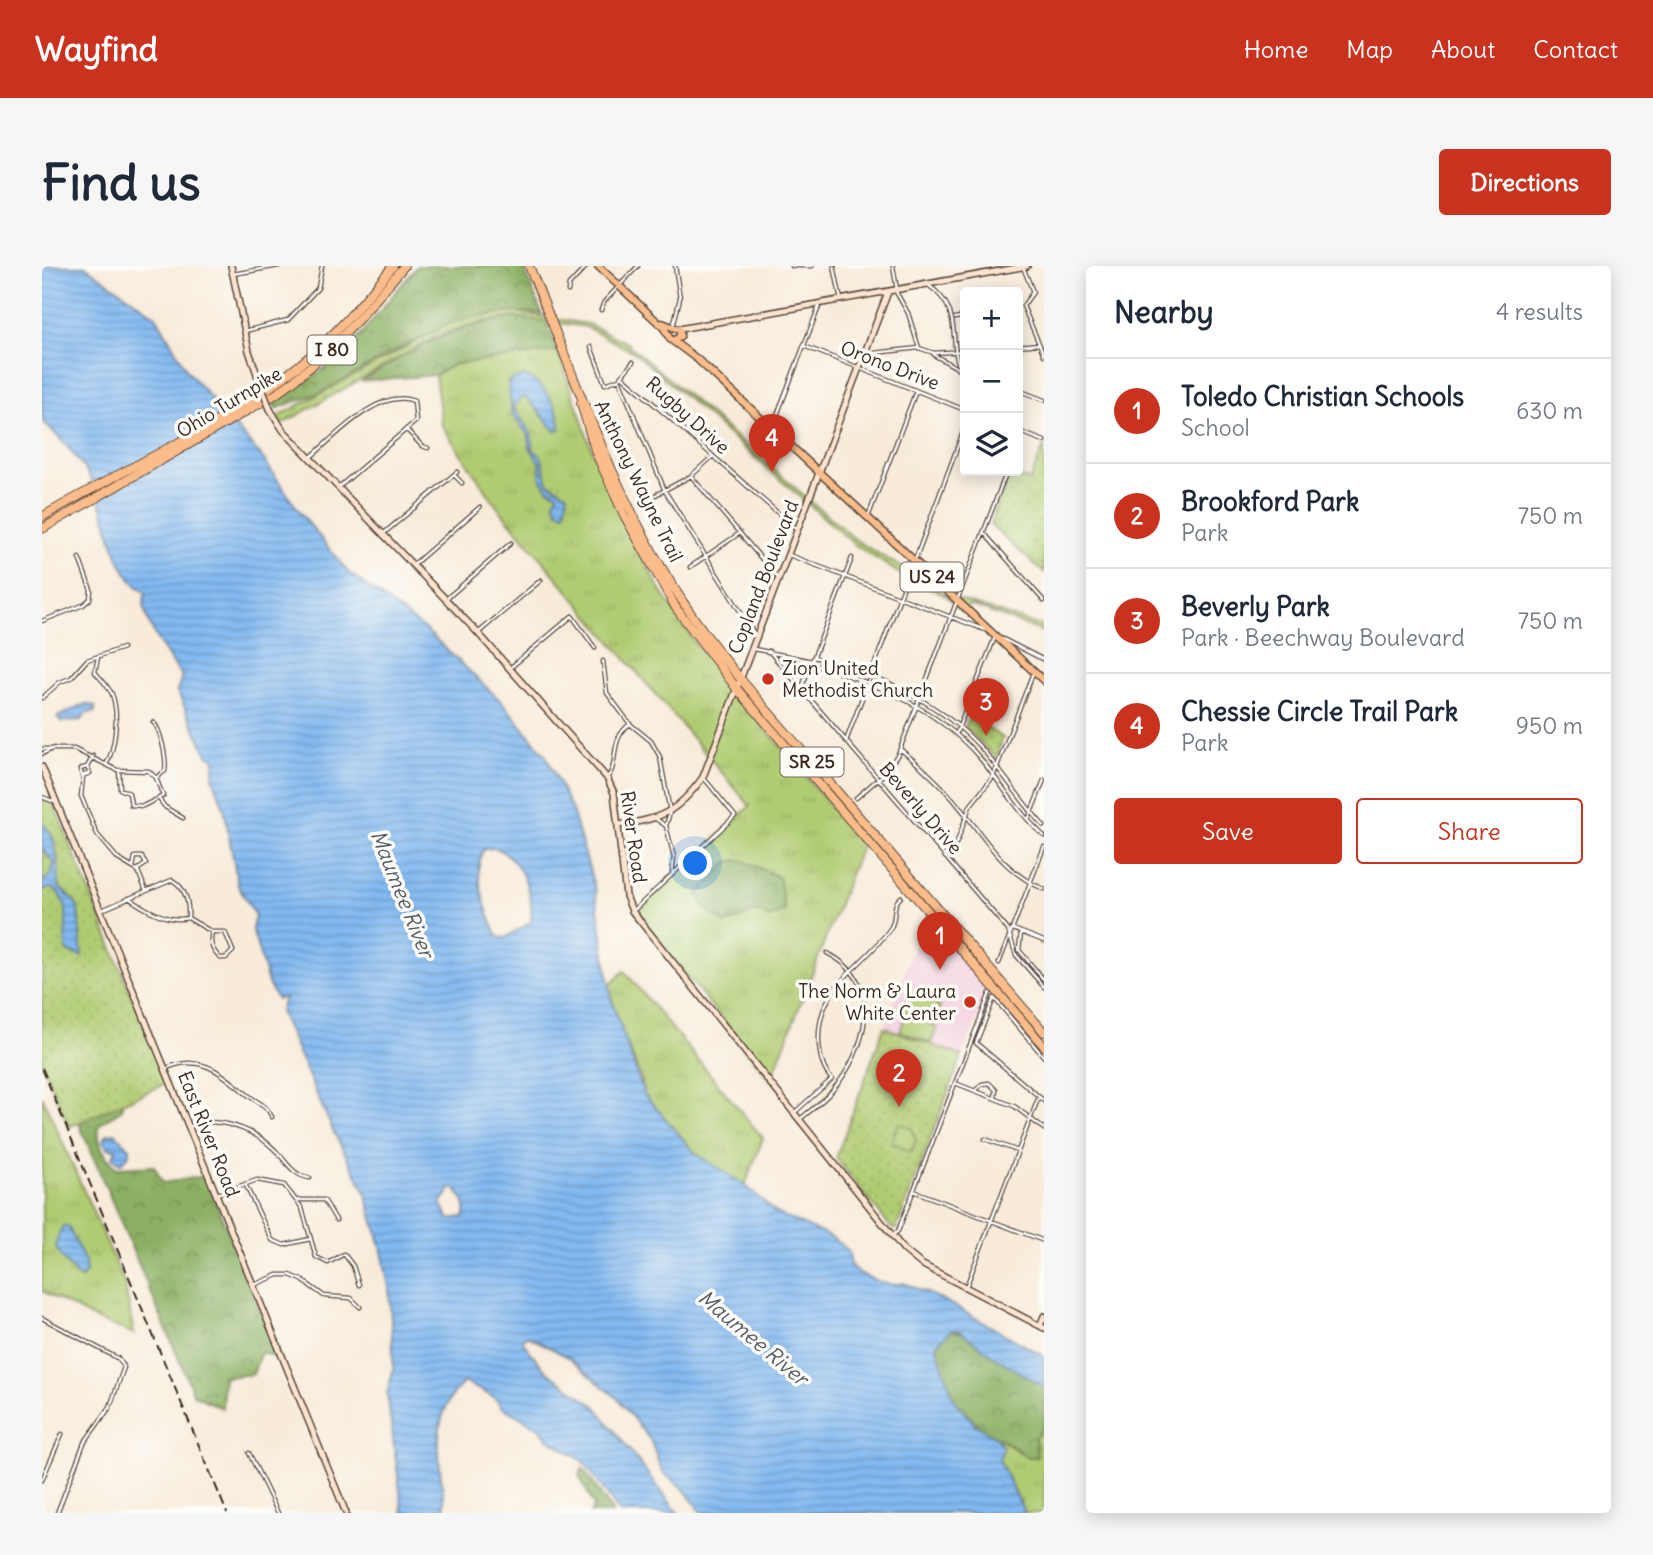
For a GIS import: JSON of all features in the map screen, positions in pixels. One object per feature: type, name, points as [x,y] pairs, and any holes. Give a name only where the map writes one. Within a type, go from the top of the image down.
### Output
[{"type":"highway","name":"Ohio Turnpike","points":[[42,529],[238,411],[296,368],[318,348],[393,266]]},
{"type":"highway","name":"Ohio Turnpike","points":[[42,517],[238,411],[276,394],[327,355],[404,266]]},
{"type":"highway","name":"Anthony Wayne Trail","points":[[529,266],[580,396],[645,538],[683,603],[741,679],[1044,1032]]},
{"type":"highway","name":"Anthony Wayne Trail","points":[[580,396],[597,453],[624,514],[649,565],[701,643],[737,689],[1044,1046]]},
{"type":"highway","points":[[701,643],[733,677],[741,679]]},
{"type":"highway","points":[[737,689],[746,691],[772,715]]},
{"type":"main road","name":"US 24","points":[[598,266],[657,321],[675,332],[690,352],[1044,681]]},
{"type":"street","name":"River Road","points":[[231,266],[260,383],[270,410],[283,430],[478,633],[607,778],[614,793],[626,896],[632,911],[914,1259],[1042,1327]]},
{"type":"street","points":[[233,274],[279,266]]},
{"type":"street","points":[[245,331],[288,320],[318,288],[322,266]]},
{"type":"street","points":[[568,291],[569,285],[587,266]]},
{"type":"street","points":[[601,310],[638,266]]},
{"type":"street","points":[[675,266],[680,295],[675,332],[1024,266],[1033,294],[1023,303]]},
{"type":"street","points":[[793,266],[812,266]]},
{"type":"street","points":[[834,266],[841,300]]},
{"type":"street","points":[[892,266],[896,290],[908,313],[919,348]]},
{"type":"street","points":[[939,293],[945,281]]},
{"type":"street","points":[[928,285],[939,293],[954,318],[960,366]]},
{"type":"street","name":"Copland Boulevard","points":[[618,825],[656,819],[670,812],[703,777],[888,292]]},
{"type":"street","points":[[772,428],[820,304]]},
{"type":"street","points":[[1023,312],[1044,355]]},
{"type":"street","points":[[954,318],[960,317]]},
{"type":"street","points":[[1023,346],[1039,344]]},
{"type":"street","name":"Orono Drive","points":[[804,346],[960,408]]},
{"type":"street","points":[[591,347],[606,384],[621,377],[633,362]]},
{"type":"street","points":[[864,354],[919,348],[960,370]]},
{"type":"street","points":[[928,352],[960,352]]},
{"type":"street","points":[[621,377],[665,491],[757,637]]},
{"type":"street","name":"Rugby Drive","points":[[621,377],[798,530]]},
{"type":"street","points":[[868,517],[916,391]]},
{"type":"street","points":[[1023,392],[1044,400]]},
{"type":"street","points":[[310,458],[373,406],[407,399],[414,401],[416,421],[339,487]]},
{"type":"street","points":[[407,429],[422,446],[428,447]]},
{"type":"street","points":[[1023,432],[1044,441]]},
{"type":"street","points":[[915,560],[960,440]]},
{"type":"street","points":[[648,499],[691,476],[713,456]]},
{"type":"street","points":[[383,534],[456,473],[462,483]]},
{"type":"street","points":[[691,476],[779,579]]},
{"type":"street","points":[[856,798],[878,779],[900,749],[1005,476]]},
{"type":"street","points":[[412,565],[480,507]]},
{"type":"street","points":[[690,567],[740,533]]},
{"type":"street","points":[[983,533],[1044,601]]},
{"type":"street","points":[[446,599],[511,543]]},
{"type":"street","points":[[789,555],[994,634],[1044,660]]},
{"type":"street","points":[[42,621],[90,599],[91,590],[79,558]]},
{"type":"street","points":[[801,690],[852,558]]},
{"type":"street","points":[[478,633],[541,580]]},
{"type":"street","points":[[846,741],[906,581]]},
{"type":"street","points":[[510,668],[572,616],[594,648]]},
{"type":"street","points":[[956,734],[994,634]]},
{"type":"street","points":[[42,698],[60,682],[71,678],[91,658],[123,648]]},
{"type":"street","points":[[753,648],[870,676],[920,698],[960,727],[1044,825]]},
{"type":"street","name":"Beverly Drive","points":[[769,651],[1011,935],[1016,955],[1044,987]]},
{"type":"street","points":[[1024,663],[1029,654]]},
{"type":"street","points":[[98,657],[95,672],[113,699],[114,734],[106,765]]},
{"type":"street","points":[[91,658],[95,663]]},
{"type":"street","points":[[812,660],[917,705],[956,734],[1044,836]]},
{"type":"street","points":[[603,661],[606,690],[630,724],[643,733],[658,752],[670,812],[666,826],[674,857],[672,875]]},
{"type":"street","points":[[945,857],[957,842],[966,816],[979,793],[994,776],[1034,672]]},
{"type":"street","points":[[153,722],[160,730],[166,762],[165,771],[156,778]]},
{"type":"street","points":[[607,778],[612,773],[618,738],[630,724]]},
{"type":"street","points":[[42,752],[54,748],[74,749],[120,771],[145,770],[156,778],[163,793],[159,799],[136,806],[130,804],[129,793],[120,789],[120,771]]},
{"type":"street","points":[[900,749],[929,773],[1000,859],[1030,883],[1044,889]]},
{"type":"street","points":[[83,777],[90,773],[88,767],[93,757]]},
{"type":"street","name":"East River Road","points":[[42,767],[346,1513]]},
{"type":"street","points":[[88,767],[80,769],[83,777],[81,796],[95,831],[118,859],[137,870],[146,891]]},
{"type":"street","points":[[632,911],[735,816],[703,777]]},
{"type":"street","points":[[1028,820],[1044,780]]},
{"type":"street","points":[[698,784],[710,786]]},
{"type":"street","points":[[42,797],[56,802]]},
{"type":"street","points":[[159,799],[165,807],[183,818]]},
{"type":"street","points":[[656,819],[666,826]]},
{"type":"street","points":[[999,963],[1044,847]]},
{"type":"street","points":[[133,867],[135,857],[142,857],[146,864],[137,870]]},
{"type":"street","points":[[674,857],[686,862]]},
{"type":"street","points":[[99,911],[172,880],[177,882],[189,902],[188,918]]},
{"type":"street","points":[[136,904],[137,895]]},
{"type":"street","points":[[832,1079],[825,1068],[820,1048],[821,1018],[832,990],[890,928],[895,902],[901,897]]},
{"type":"street","points":[[128,898],[145,910],[179,920],[188,918],[212,932],[225,932],[233,951],[226,958],[220,958],[214,950],[210,942],[212,932]]},
{"type":"street","points":[[1013,929],[1044,941]]},
{"type":"street","points":[[1021,932],[1019,950],[1044,980]]},
{"type":"street","points":[[799,1120],[823,1100],[841,1079],[856,1049],[866,1011],[862,985],[827,953]]},
{"type":"street","points":[[893,1236],[898,1231],[914,1191],[990,993]]},
{"type":"street","points":[[1044,1057],[994,998],[976,1043],[1044,1101]]},
{"type":"street","points":[[165,1069],[187,1061],[211,1067],[267,1105],[272,1117]]},
{"type":"street","points":[[794,1113],[832,1079],[841,1079]]},
{"type":"street","points":[[955,1083],[995,1097],[1031,1117],[1044,1129]]},
{"type":"street","points":[[976,1090],[984,1083],[989,1083],[996,1090],[995,1097]]},
{"type":"street","points":[[966,1287],[1038,1098]]},
{"type":"street","points":[[189,1126],[208,1121],[234,1127],[262,1140],[297,1175],[310,1178]]},
{"type":"street","points":[[985,1139],[1018,1152]]},
{"type":"street","points":[[216,1194],[244,1183],[276,1182],[287,1188],[298,1200],[315,1255],[323,1262],[333,1262],[344,1254],[353,1266],[359,1285]]},
{"type":"street","points":[[244,1183],[272,1240],[284,1244],[310,1239]]},
{"type":"street","points":[[914,1191],[1044,1241]]},
{"type":"street","points":[[298,1200],[324,1200],[336,1220]]},
{"type":"street","points":[[253,1285],[278,1275],[293,1276],[324,1296],[351,1298],[360,1307]]},
{"type":"street","points":[[1042,1327],[1044,1316]]},
{"type":"street","points":[[42,1318],[119,1359],[124,1367],[110,1407],[84,1443],[57,1513]]},
{"type":"street","points":[[42,1480],[62,1434]]},
{"type":"street","points":[[249,1453],[278,1513]]},
{"type":"shaded area","points":[[926,914],[990,988],[962,1056],[884,1027]]},
{"type":"green space","points":[[417,266],[523,266],[542,314],[512,312],[484,315],[456,323],[403,346],[321,392],[276,409],[273,403],[320,372],[352,345]]},
{"type":"green space","points":[[515,312],[588,324],[627,343],[857,541],[951,597],[1044,627],[1044,632],[973,606],[958,608],[946,596],[902,575],[855,545],[634,352],[586,327],[515,317],[476,323],[439,335],[282,424],[277,417],[448,324],[474,317]]},
{"type":"green space","points":[[515,317],[546,321],[558,351],[455,364],[435,375],[361,381],[434,340],[491,321]]},
{"type":"green space","points":[[558,351],[594,456],[634,543],[660,589],[696,645],[862,844],[771,1080],[636,913],[750,806],[498,508],[442,426],[435,375],[455,364]]},
{"type":"green space","points":[[1044,445],[1044,573],[990,525],[1009,476],[1030,481]]},
{"type":"green space","points":[[969,717],[1003,738],[996,758],[965,727]]},
{"type":"green space","points":[[42,799],[54,804],[167,1083],[69,1127],[42,1064]]},
{"type":"green space","points":[[741,860],[779,877],[785,911],[769,918],[757,911],[726,924],[705,908],[698,894],[728,862]]},
{"type":"green space","points":[[42,961],[121,1084],[122,1109],[99,1125],[100,1143],[105,1154],[117,1168],[154,1166],[163,1183],[205,1176],[280,1359],[261,1352],[253,1374],[224,1377],[222,1408],[194,1395],[42,1036]]},
{"type":"green space","points":[[624,971],[763,1138],[745,1185],[696,1154],[644,1094],[641,1078],[616,1016],[609,986]]},
{"type":"green space","points":[[917,988],[923,988],[940,1008],[936,1017],[922,1020],[937,1027],[931,1043],[900,1031],[906,1015],[897,1011]]},
{"type":"green space","points":[[884,1027],[962,1056],[896,1229],[892,1229],[836,1158]]},
{"type":"green space","points":[[42,1096],[124,1282],[134,1334],[93,1318],[42,1291]]},
{"type":"green space","points":[[899,1123],[912,1128],[916,1141],[911,1152],[891,1142]]},
{"type":"green space","points":[[952,1330],[966,1334],[993,1356],[1044,1387],[1044,1427],[1035,1438],[1037,1457],[1026,1457],[1013,1446],[984,1431],[955,1402],[937,1354],[940,1340]]},
{"type":"green space","points":[[1044,1427],[1044,1513],[1025,1513],[999,1460],[1003,1448],[997,1437],[1026,1457],[1037,1456],[1035,1438]]},
{"type":"green space","points":[[583,1468],[613,1513],[590,1513],[594,1506],[579,1475]]},
{"type":"water","name":"Maumee River","points":[[42,266],[85,266],[156,316],[188,372],[262,457],[301,514],[348,572],[427,631],[504,704],[546,756],[572,810],[595,889],[612,1002],[644,1094],[696,1154],[745,1185],[776,1213],[833,1238],[849,1252],[850,1265],[861,1274],[883,1283],[904,1283],[943,1300],[1044,1356],[1044,1387],[993,1356],[959,1330],[952,1330],[936,1345],[955,1402],[976,1425],[996,1437],[1003,1448],[999,1460],[1025,1513],[702,1513],[683,1488],[662,1472],[651,1441],[616,1397],[566,1356],[525,1336],[523,1342],[544,1369],[596,1407],[678,1513],[620,1513],[584,1462],[547,1438],[541,1429],[502,1407],[494,1397],[464,1382],[444,1411],[440,1427],[439,1461],[445,1513],[403,1513],[387,1394],[393,1371],[389,1288],[381,1246],[365,1191],[334,1133],[280,1012],[284,998],[277,999],[269,986],[252,929],[255,915],[238,886],[224,809],[213,777],[215,759],[207,754],[177,691],[182,676],[162,648],[150,624],[144,602],[146,593],[135,584],[119,558],[93,483],[76,457],[42,420]],"holes":[[[495,848],[504,853],[519,869],[530,900],[531,922],[505,938],[498,937],[494,928],[480,881],[480,858],[484,849]],[[453,1187],[463,1200],[465,1213],[464,1217],[449,1219],[441,1203]]]},
{"type":"water","points":[[523,376],[544,390],[560,421],[560,429],[556,431],[526,397],[521,398],[513,407],[531,433],[533,449],[541,456],[548,483],[568,494],[565,513],[558,511],[554,502],[558,494],[548,489],[541,479],[540,464],[529,446],[529,436],[512,414],[508,382]]},
{"type":"water","points":[[85,704],[95,706],[95,712],[87,713],[81,720],[62,722],[57,717]]},
{"type":"water","points":[[42,823],[55,844],[59,887],[75,902],[78,909],[82,957],[67,951],[66,911],[60,896],[53,888],[42,890],[42,882],[51,875],[54,862],[42,849]]},
{"type":"water","points":[[115,1133],[130,1148],[128,1157],[121,1163],[113,1158],[116,1149],[108,1148],[103,1141],[107,1135]]},
{"type":"water","points":[[63,1226],[68,1226],[85,1262],[86,1272],[82,1278],[61,1258],[56,1247]]},
{"type":"railway","points":[[42,1068],[227,1513]]},
{"type":"place","name":"Chessie Circle Trail Park","points":[[772,472]]},
{"type":"place","name":"Zion United Methodist Church","points":[[768,679]]},
{"type":"place","name":"Beverly Park","points":[[986,736]]},
{"type":"place","name":"Toledo Christian Schools","points":[[940,970]]},
{"type":"place","name":"The Norm & Laura White Center","points":[[970,1002]]},
{"type":"place","name":"Brookford Park","points":[[899,1107]]}]
